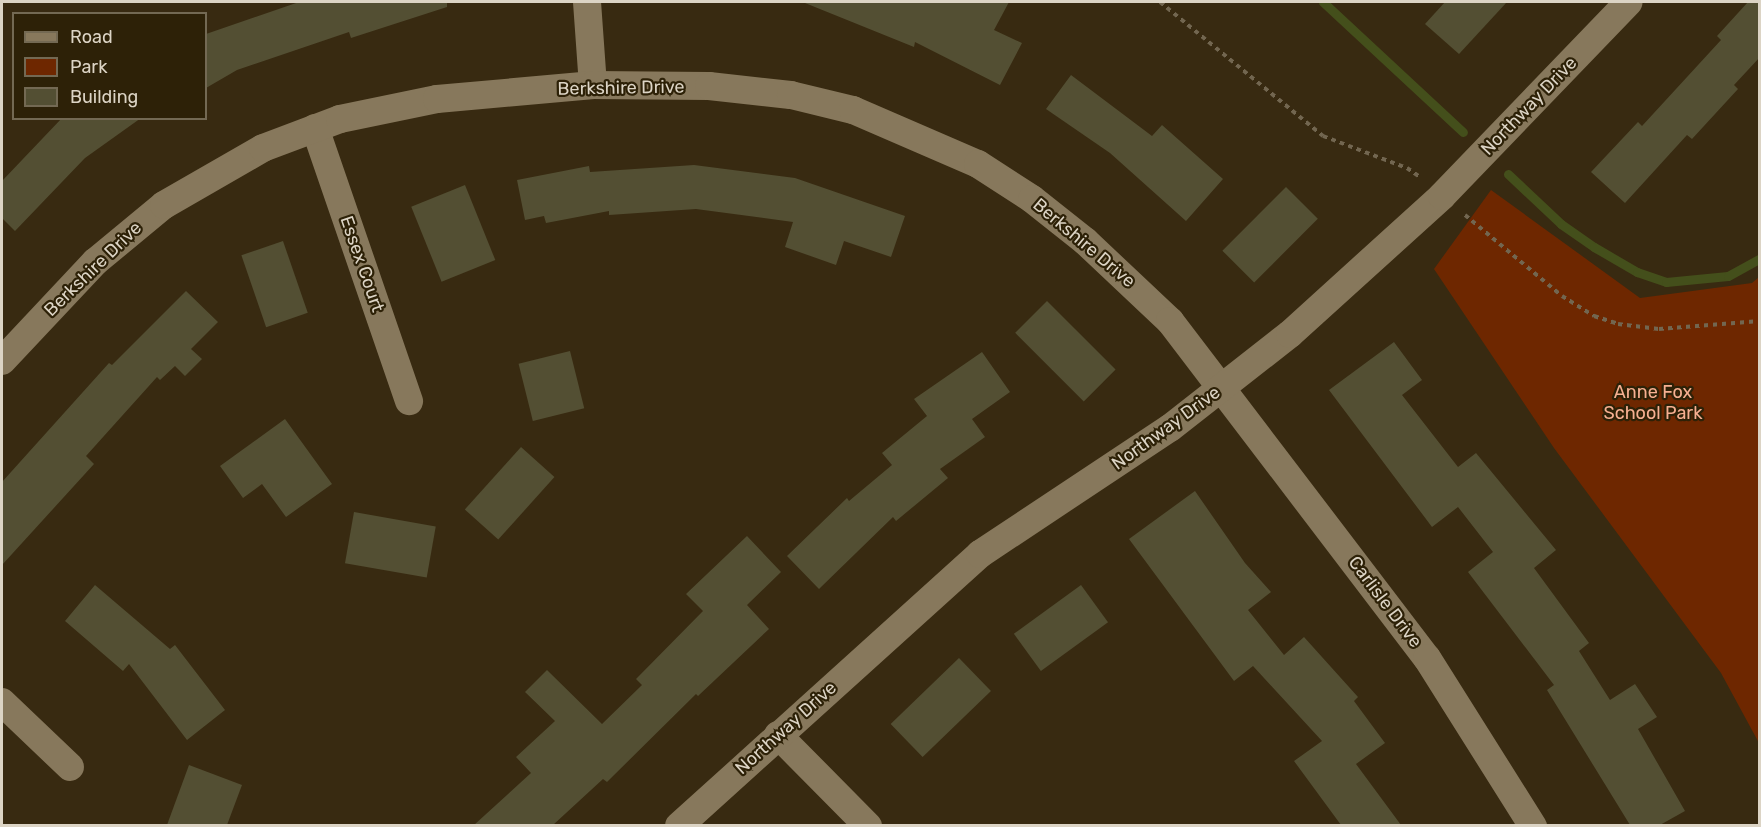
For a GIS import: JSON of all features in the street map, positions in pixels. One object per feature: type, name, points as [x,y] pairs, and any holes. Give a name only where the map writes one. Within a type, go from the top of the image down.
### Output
[{"type":"street","points":[[587,2],[593,85]]},
{"type":"street","name":"Northway Drive","points":[[679,825],[980,554],[1125,459],[1224,387],[1434,204],[1629,2]]},
{"type":"street","name":"Berkshire Drive","points":[[2,361],[95,262],[164,205],[263,148],[315,128],[388,106],[593,85],[709,86],[791,94],[853,110],[978,164],[1032,199],[1131,282],[1170,321],[1224,387]]},
{"type":"street","name":"Essex Court","points":[[315,128],[409,401]]},
{"type":"street","name":"Carlisle Drive","points":[[1224,387],[1427,658],[1533,825]]},
{"type":"street","points":[[2,702],[69,767]]},
{"type":"street","points":[[778,735],[868,825]]},
{"type":"path","points":[[1160,2],[1323,136],[1416,174]]},
{"type":"path","points":[[1467,218],[1562,296],[1593,316],[1618,324],[1659,329],[1760,321]]},
{"type":"green space","name":"Anne Fox School Park","points":[[1491,190],[1640,298],[1752,283],[1759,277],[1759,743],[1721,673],[1554,448],[1434,269]]},
{"type":"building","points":[[299,2],[447,2],[447,7],[351,38],[349,32],[237,70],[207,87],[207,34]]},
{"type":"building","points":[[1009,2],[994,30],[1022,43],[1000,85],[915,42],[914,47],[805,3]]},
{"type":"building","points":[[1445,2],[1507,2],[1459,54],[1425,24]]},
{"type":"building","points":[[1748,2],[1760,2],[1760,57],[1734,85],[1738,89],[1692,139],[1687,135],[1625,203],[1591,172],[1638,122],[1642,126],[1721,40],[1717,36]]},
{"type":"building","points":[[1071,75],[1152,136],[1162,125],[1223,179],[1186,221],[1110,153],[1046,109]]},
{"type":"building","points":[[60,120],[138,120],[85,158],[15,231],[2,218],[2,181]]},
{"type":"building","points":[[694,165],[795,178],[905,216],[891,257],[844,241],[836,265],[785,247],[793,222],[696,209],[609,215],[609,211],[546,223],[544,216],[525,220],[517,180],[589,166],[590,172]]},
{"type":"building","points":[[465,185],[495,260],[442,282],[411,207]]},
{"type":"building","points":[[1286,187],[1318,219],[1254,282],[1222,251]]},
{"type":"building","points":[[283,241],[308,313],[266,327],[241,255]]},
{"type":"building","points":[[186,291],[218,322],[191,349],[202,359],[185,376],[175,366],[160,380],[157,377],[86,456],[94,464],[2,565],[2,482],[109,363],[112,365]]},
{"type":"building","points":[[1047,301],[1116,370],[1084,401],[1015,333]]},
{"type":"building","points":[[1394,342],[1422,380],[1402,395],[1458,467],[1476,453],[1556,550],[1534,568],[1589,643],[1579,651],[1610,700],[1635,684],[1657,717],[1638,729],[1685,811],[1660,825],[1630,825],[1547,690],[1554,685],[1468,572],[1493,552],[1458,507],[1432,527],[1329,390]]},
{"type":"building","points":[[570,351],[584,408],[533,421],[519,364]]},
{"type":"building","points":[[982,352],[1010,392],[972,419],[985,437],[940,469],[948,478],[896,521],[893,517],[819,589],[787,556],[847,498],[849,501],[892,465],[882,453],[927,416],[914,399]]},
{"type":"building","points":[[285,419],[332,484],[286,517],[262,484],[243,498],[220,466]]},
{"type":"building","points":[[521,447],[554,477],[498,540],[465,509]]},
{"type":"building","points":[[1195,491],[1245,563],[1271,592],[1248,610],[1284,655],[1304,637],[1358,697],[1354,701],[1385,743],[1356,764],[1401,825],[1341,825],[1294,761],[1322,741],[1253,666],[1234,681],[1129,539]]},
{"type":"building","points":[[354,512],[436,526],[427,578],[345,563]]},
{"type":"building","points":[[747,536],[781,572],[747,605],[769,629],[698,696],[696,694],[607,782],[603,779],[553,825],[474,825],[531,773],[516,757],[555,721],[525,692],[547,670],[602,724],[642,685],[636,679],[703,611],[686,594]]},
{"type":"building","points":[[95,585],[170,649],[175,645],[225,710],[187,740],[129,664],[123,671],[65,621]]},
{"type":"building","points":[[1081,585],[1108,622],[1041,671],[1014,634]]},
{"type":"building","points":[[959,658],[991,691],[923,757],[891,724]]},
{"type":"building","points":[[189,765],[242,785],[227,825],[167,825]]},
{"type":"waterway","points":[[1323,2],[1463,132]]},
{"type":"waterway","points":[[1508,174],[1561,224],[1594,247],[1637,272],[1666,282],[1728,276],[1760,258]]}]
